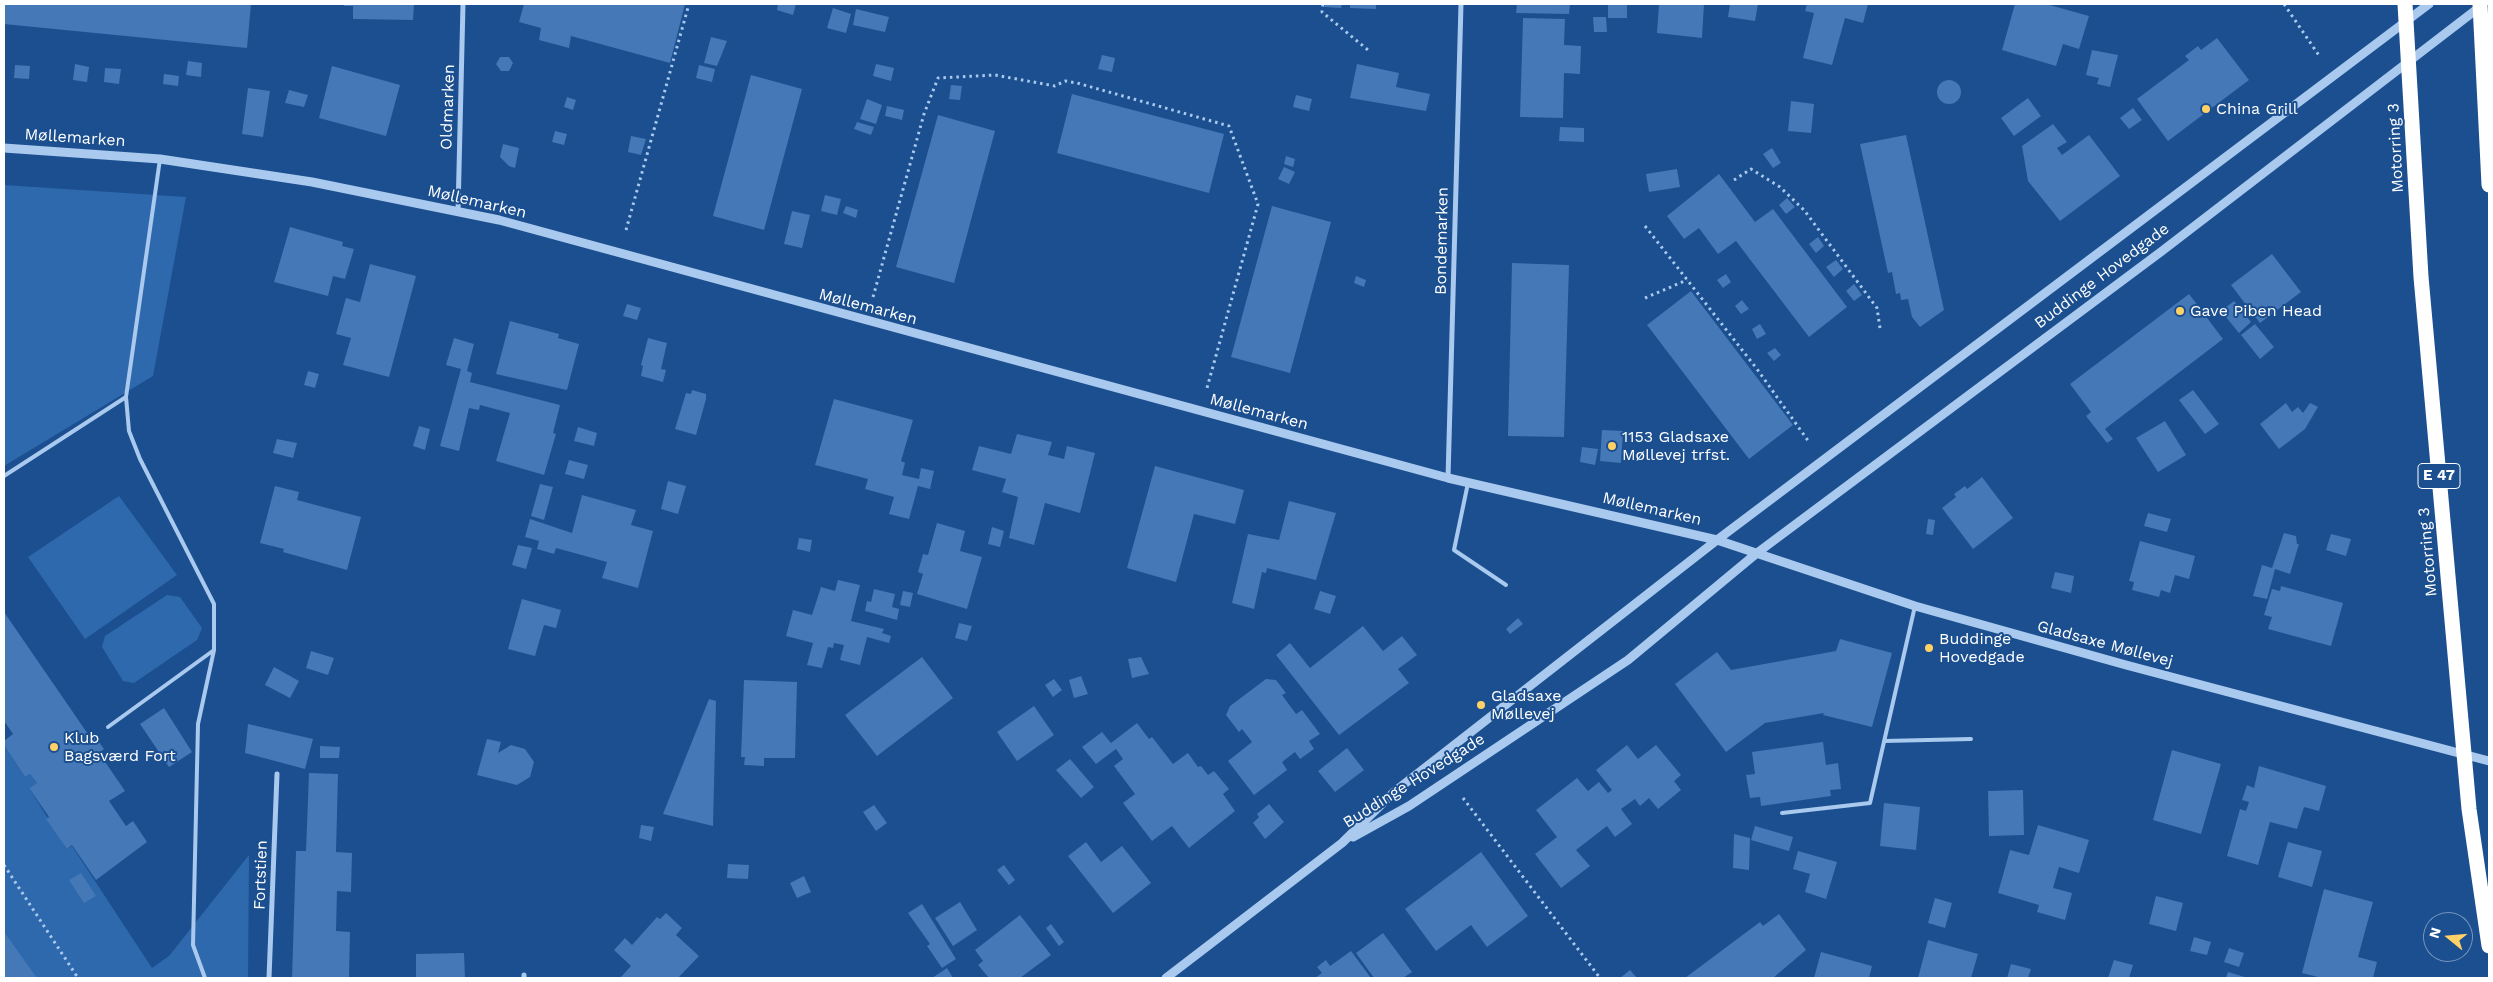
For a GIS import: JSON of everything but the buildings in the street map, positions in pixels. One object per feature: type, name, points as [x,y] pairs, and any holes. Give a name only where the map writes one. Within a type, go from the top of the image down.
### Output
[{"type":"highway","name":"Motorring 3","points":[[2405,4],[2421,277],[2468,809],[2489,946]]},
{"type":"highway","points":[[2480,4],[2489,185]]},
{"type":"street","name":"Oldmarken","points":[[458,211],[463,4]]},
{"type":"street","name":"Bondemarken","points":[[1448,478],[1461,4]]},
{"type":"street","name":"Buddinge Hovedgade","points":[[1166,978],[1342,843],[1394,792],[1717,540],[2430,4]]},
{"type":"street","name":"Buddinge Hovedgade","points":[[1342,843],[1409,806],[1628,660],[1757,553],[2162,251],[2484,4]]},
{"type":"street","name":"Møllemarken","points":[[4,148],[160,159],[312,182],[458,211],[1448,478],[1717,540]]},
{"type":"street","name":"Gladsaxe Møllevej","points":[[1717,540],[1915,606],[2135,668],[2489,761]]},
{"type":"street","name":"Fortstien","points":[[269,978],[277,774]]},
{"type":"lane","points":[[160,159],[126,397],[129,431],[140,459],[214,604],[214,650],[198,724],[193,945],[205,978]]},
{"type":"lane","points":[[4,476],[126,397]]},
{"type":"lane","points":[[1468,483],[1454,550],[1506,585]]},
{"type":"lane","points":[[1782,813],[1870,804],[1915,606]]},
{"type":"lane","points":[[108,727],[214,650]]},
{"type":"lane","points":[[1884,741],[1971,739]]},
{"type":"path","points":[[619,255],[689,4]]},
{"type":"path","points":[[1323,4],[1322,12],[1368,50]]},
{"type":"path","points":[[2284,4],[2333,77]]},
{"type":"path","points":[[866,322],[924,114],[938,78],[995,75],[1055,86],[1064,81],[1077,83],[1229,126],[1258,204],[1200,412]]},
{"type":"path","points":[[1734,180],[1751,169],[1780,187],[1804,210],[1877,308],[1880,328]]},
{"type":"path","points":[[1645,226],[1757,369],[1822,461]]},
{"type":"path","points":[[1645,298],[1688,280]]},
{"type":"path","points":[[1449,779],[1600,978]]},
{"type":"path","points":[[4,865],[78,978]]},
{"type":"shaded area","points":[[4,185],[186,197],[153,376],[4,466]]},
{"type":"shaded area","points":[[119,496],[177,575],[85,639],[28,557]]},
{"type":"shaded area","points":[[167,595],[180,597],[202,628],[197,640],[134,683],[123,681],[102,647],[105,636]]},
{"type":"shaded area","points":[[4,745],[25,777],[30,774],[37,783],[29,788],[67,849],[72,846],[152,968],[169,956],[249,855],[248,978],[4,978]]},
{"type":"place","name":"China Grill","points":[[2206,109]]},
{"type":"place","name":"Gave Piben Head","points":[[2180,311]]},
{"type":"place","name":"1153 Gladsaxe Møllevej trfst.","points":[[1612,446]]},
{"type":"place","name":"Buddinge Hovedgade","points":[[1929,648]]},
{"type":"place","name":"Gladsaxe Møllevej","points":[[1481,705]]},
{"type":"place","name":"Klub Bagsværd Fort","points":[[54,747]]}]
